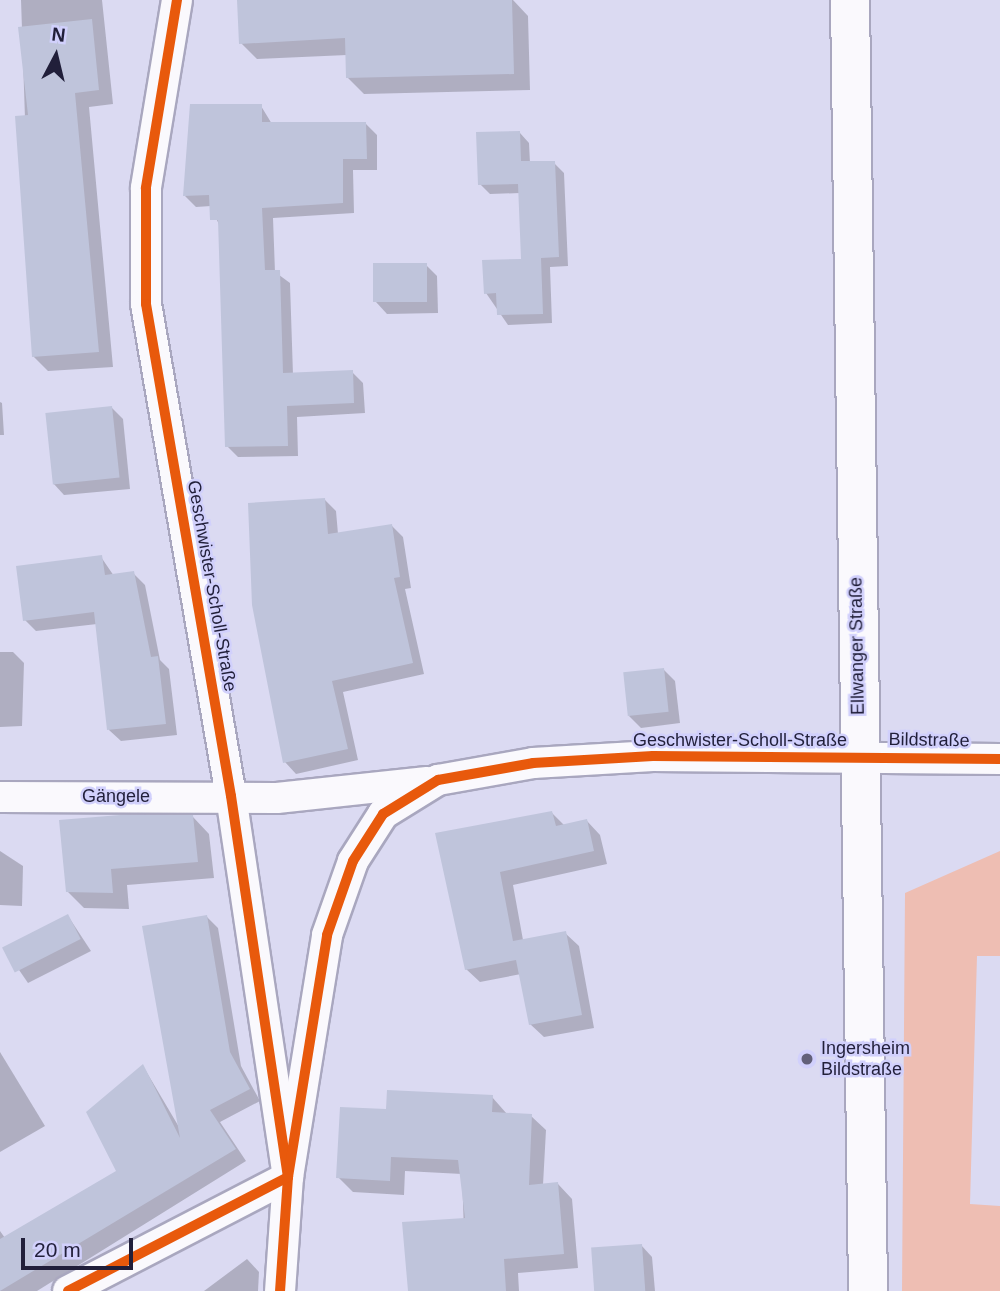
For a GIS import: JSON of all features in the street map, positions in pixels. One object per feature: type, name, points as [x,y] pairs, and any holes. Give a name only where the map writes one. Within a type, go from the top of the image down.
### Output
[{"type":"main road","name":"Ellwanger Straße","points":[[850,0],[858,757],[869,1291]]},
{"type":"street","name":"Geschwister-Scholl-Straße","points":[[177,0],[146,188],[146,304],[232,796],[288,1177]]},
{"type":"street","name":"Geschwister-Scholl-Straße","points":[[280,1291],[288,1177],[327,935],[354,861],[383,814],[438,780],[546,762],[858,757]]},
{"type":"street","name":"Bildstraße","points":[[858,757],[1000,760]]},
{"type":"street","name":"Gängele","points":[[0,797],[277,798],[438,780]]},
{"type":"street","points":[[68,1291],[288,1177]]},
{"type":"shaded area","points":[[1000,851],[1000,956],[977,956],[970,1204],[1000,1206],[1000,1291],[902,1291],[905,893]]},
{"type":"building","points":[[237,0],[512,0],[514,74],[346,78],[345,38],[239,44]]},
{"type":"building","points":[[92,19],[99,90],[75,93],[99,352],[32,357],[15,116],[28,115],[18,27]]},
{"type":"building","points":[[190,104],[262,104],[262,122],[366,122],[367,159],[343,159],[343,203],[262,208],[265,270],[280,270],[283,373],[353,370],[354,403],[287,406],[288,446],[225,447],[218,220],[210,220],[209,195],[183,196]]},
{"type":"building","points":[[520,131],[521,161],[555,161],[559,257],[541,258],[543,314],[497,315],[496,293],[484,294],[482,260],[521,259],[518,184],[478,185],[476,132]]},
{"type":"building","points":[[373,263],[427,263],[427,302],[373,302]]},
{"type":"building","points":[[112,406],[120,478],[53,485],[45,413]]},
{"type":"building","points":[[325,498],[328,534],[392,524],[400,577],[394,578],[413,663],[332,681],[348,749],[283,763],[252,605],[248,503]]},
{"type":"building","points":[[102,555],[105,575],[134,571],[151,657],[158,656],[166,724],[107,730],[94,612],[23,621],[16,566]]},
{"type":"building","points":[[664,668],[669,712],[628,716],[623,672]]},
{"type":"building","points":[[552,811],[556,826],[587,819],[594,851],[500,872],[513,941],[566,931],[582,1015],[529,1025],[516,960],[465,970],[435,833]]},
{"type":"building","points":[[120,815],[193,815],[198,862],[111,869],[113,893],[66,892],[59,820]]},
{"type":"building","points":[[68,914],[81,939],[15,973],[2,948]]},
{"type":"building","points":[[207,915],[230,1052],[250,1089],[210,1110],[236,1149],[0,1291],[0,1239],[116,1171],[86,1112],[143,1064],[180,1138],[142,926]]},
{"type":"building","points":[[387,1090],[493,1095],[492,1112],[532,1114],[529,1185],[558,1182],[564,1254],[504,1259],[506,1291],[408,1291],[402,1222],[465,1218],[458,1160],[391,1157],[390,1181],[336,1178],[340,1107],[386,1109]]},
{"type":"building","points":[[642,1244],[645,1291],[594,1291],[591,1248]]},
{"type":"cycle path","points":[[177,0],[146,188],[146,304],[231,796],[288,1177],[280,1291]]},
{"type":"cycle path","points":[[68,1291],[288,1177],[327,935],[353,861],[383,814],[438,780],[533,763],[653,756],[1000,759]]},
{"type":"place","name":"Ingersheim Bildstraße","points":[[807,1059]]}]
